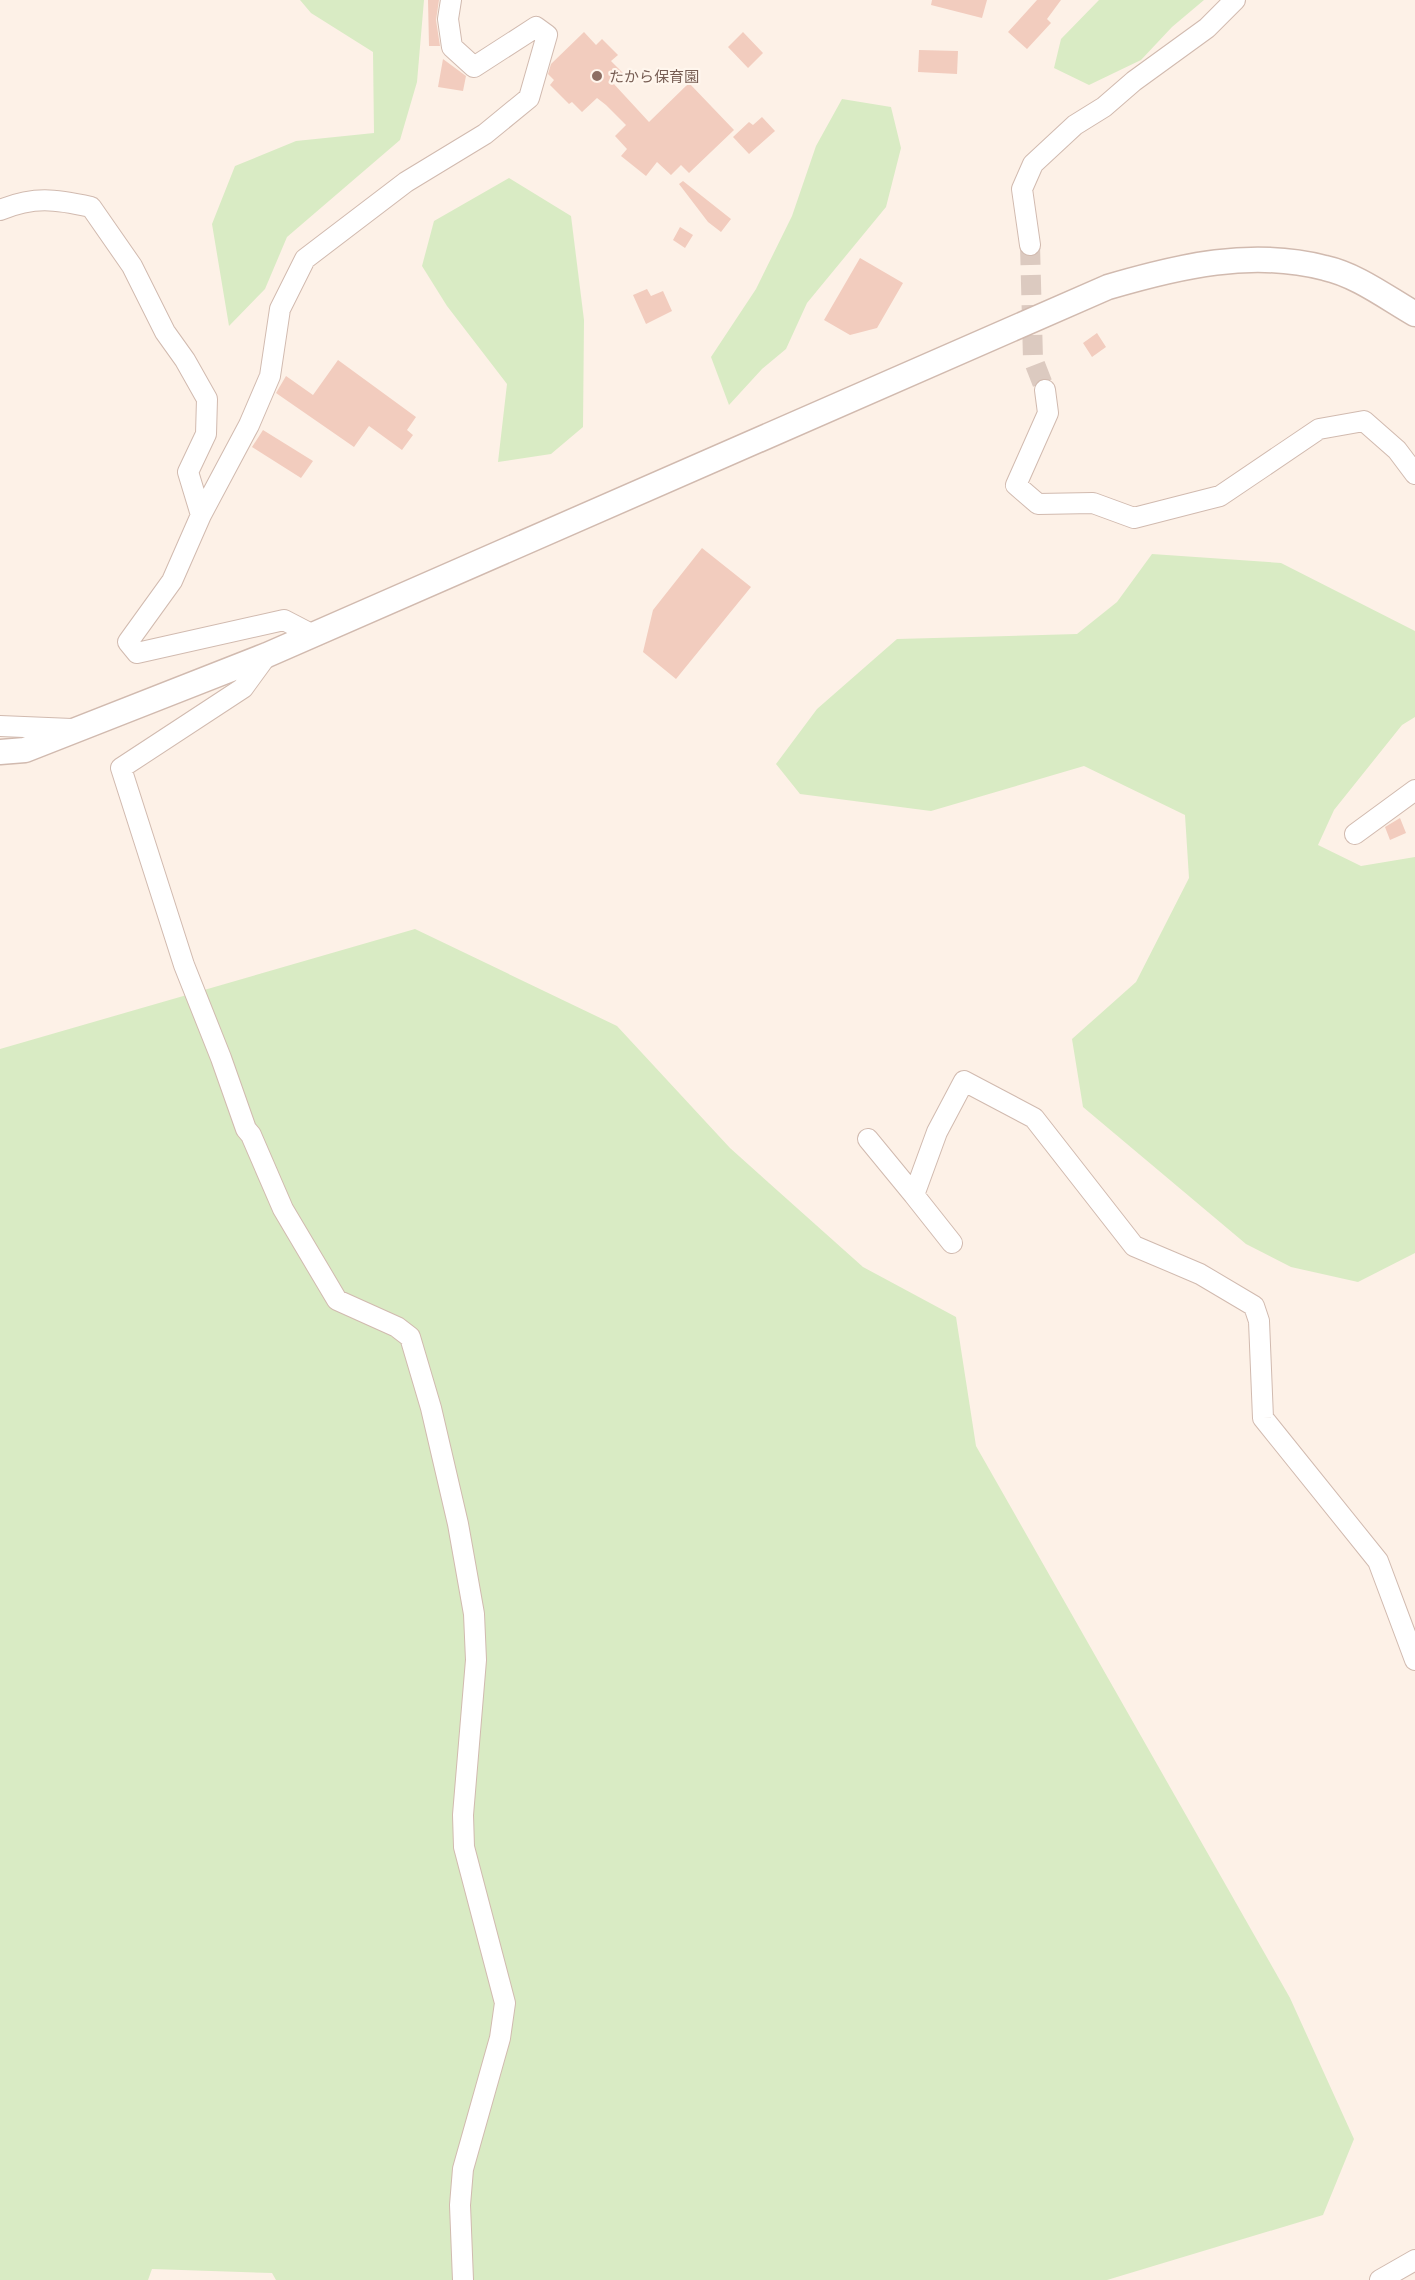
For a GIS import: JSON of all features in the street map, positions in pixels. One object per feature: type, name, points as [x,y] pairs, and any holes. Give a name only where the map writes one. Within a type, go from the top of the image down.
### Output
[{"type":"street","points":[[311,634],[284,620],[136,653],[128,642],[172,581],[201,515],[249,425],[270,376],[280,309],[305,259],[406,182],[485,134],[530,98],[547,35],[536,27],[474,67],[452,47],[448,19],[451,0]]},
{"type":"street","points":[[1030,245],[1022,189],[1034,164],[1075,125],[1104,107],[1134,81],[1207,28],[1235,0]]},
{"type":"street","points":[[0,210],[23,201],[61,200],[91,207],[132,266],[165,332],[185,360],[207,399],[206,434],[188,472],[201,515]]},
{"type":"street","points":[[0,752],[25,750],[81,730],[267,655],[1108,287],[1177,267],[1259,258],[1326,268],[1367,286],[1415,314]]},
{"type":"street","points":[[1045,390],[1048,413],[1016,485],[1038,504],[1093,503],[1134,518],[1144,516],[1220,496],[1319,429],[1364,421],[1397,450],[1415,474]]},
{"type":"street","points":[[267,655],[243,688],[121,768],[184,964],[246,1129],[251,1135],[283,1209],[337,1300],[398,1327],[410,1337],[431,1408],[474,1614],[476,1660],[463,1815],[464,1847],[505,2003],[500,2038],[463,2169],[460,2205],[463,2280]]},
{"type":"street","points":[[0,726],[81,730]]},
{"type":"street","points":[[1355,834],[1415,790]]},
{"type":"street","points":[[914,1195],[938,1132],[964,1081],[1034,1118],[1134,1246],[1200,1274],[1254,1306],[1259,1322],[1263,1418],[1378,1561],[1415,1660]]},
{"type":"street","points":[[868,1139],[952,1243]]},
{"type":"street","points":[[1380,2280],[1415,2260]]},
{"type":"green space","points":[[300,0],[424,0],[417,82],[400,140],[287,237],[265,289],[229,326],[212,224],[235,166],[296,141],[374,133],[373,52],[311,13]]},
{"type":"green space","points":[[1099,0],[1204,0],[1172,27],[1141,60],[1089,85],[1054,68],[1061,39]]},
{"type":"green space","points":[[842,99],[891,107],[901,148],[886,207],[807,303],[786,349],[762,369],[729,405],[711,357],[756,289],[792,216],[816,146]]},
{"type":"green space","points":[[509,178],[571,216],[584,320],[583,427],[551,454],[498,462],[507,384],[447,306],[422,266],[434,221]]},
{"type":"green space","points":[[1152,554],[1281,563],[1415,631],[1415,717],[1402,725],[1334,810],[1318,845],[1361,866],[1415,857],[1415,1253],[1358,1282],[1291,1267],[1246,1244],[1083,1107],[1072,1039],[1136,982],[1189,878],[1185,815],[1084,766],[931,811],[800,794],[776,764],[817,709],[897,639],[1077,634],[1117,602]]},
{"type":"green space","points":[[415,929],[617,1026],[730,1148],[863,1267],[956,1317],[976,1446],[1290,1998],[1354,2139],[1323,2215],[1107,2280],[276,2280],[272,2273],[152,2269],[148,2280],[0,2280],[0,1049]]},
{"type":"building","points":[[428,0],[439,0],[436,20],[440,46],[429,46]]},
{"type":"building","points":[[932,0],[987,0],[982,18],[931,5]]},
{"type":"building","points":[[1037,0],[1061,0],[1047,19],[1051,23],[1027,49],[1008,32]]},
{"type":"building","points":[[584,32],[596,45],[602,39],[618,55],[611,61],[623,73],[613,83],[649,122],[689,83],[734,130],[689,173],[681,165],[671,175],[657,162],[646,176],[621,156],[627,149],[615,136],[626,125],[606,105],[597,98],[582,112],[572,102],[569,104],[550,85],[554,80],[548,74],[551,64]]},
{"type":"building","points":[[743,32],[763,53],[748,68],[728,47]]},
{"type":"building","points":[[919,50],[958,51],[957,74],[918,72]]},
{"type":"building","points":[[443,59],[466,76],[463,91],[438,87]]},
{"type":"building","points":[[762,117],[775,131],[749,154],[733,137],[749,122],[753,125]]},
{"type":"building","points":[[683,181],[731,219],[721,232],[708,222],[679,184]]},
{"type":"building","points":[[680,227],[693,235],[685,248],[673,240]]},
{"type":"building","points":[[860,258],[903,283],[877,328],[850,335],[824,320]]},
{"type":"building","points":[[647,289],[651,296],[663,291],[672,311],[646,324],[633,295]]},
{"type":"building","points":[[1097,333],[1106,347],[1092,357],[1083,343]]},
{"type":"building","points":[[338,360],[416,417],[407,430],[413,435],[402,450],[369,426],[354,447],[276,393],[286,376],[313,395]]},
{"type":"building","points":[[263,430],[313,461],[301,478],[252,447]]},
{"type":"building","points":[[702,548],[751,587],[676,679],[643,652],[653,610]]},
{"type":"building","points":[[1400,818],[1406,833],[1390,840],[1385,827]]},
{"type":"tunnel","points":[[1030,245],[1033,359],[1045,390]]},
{"type":"place","name":"たから保育園","points":[[597,76]]}]
